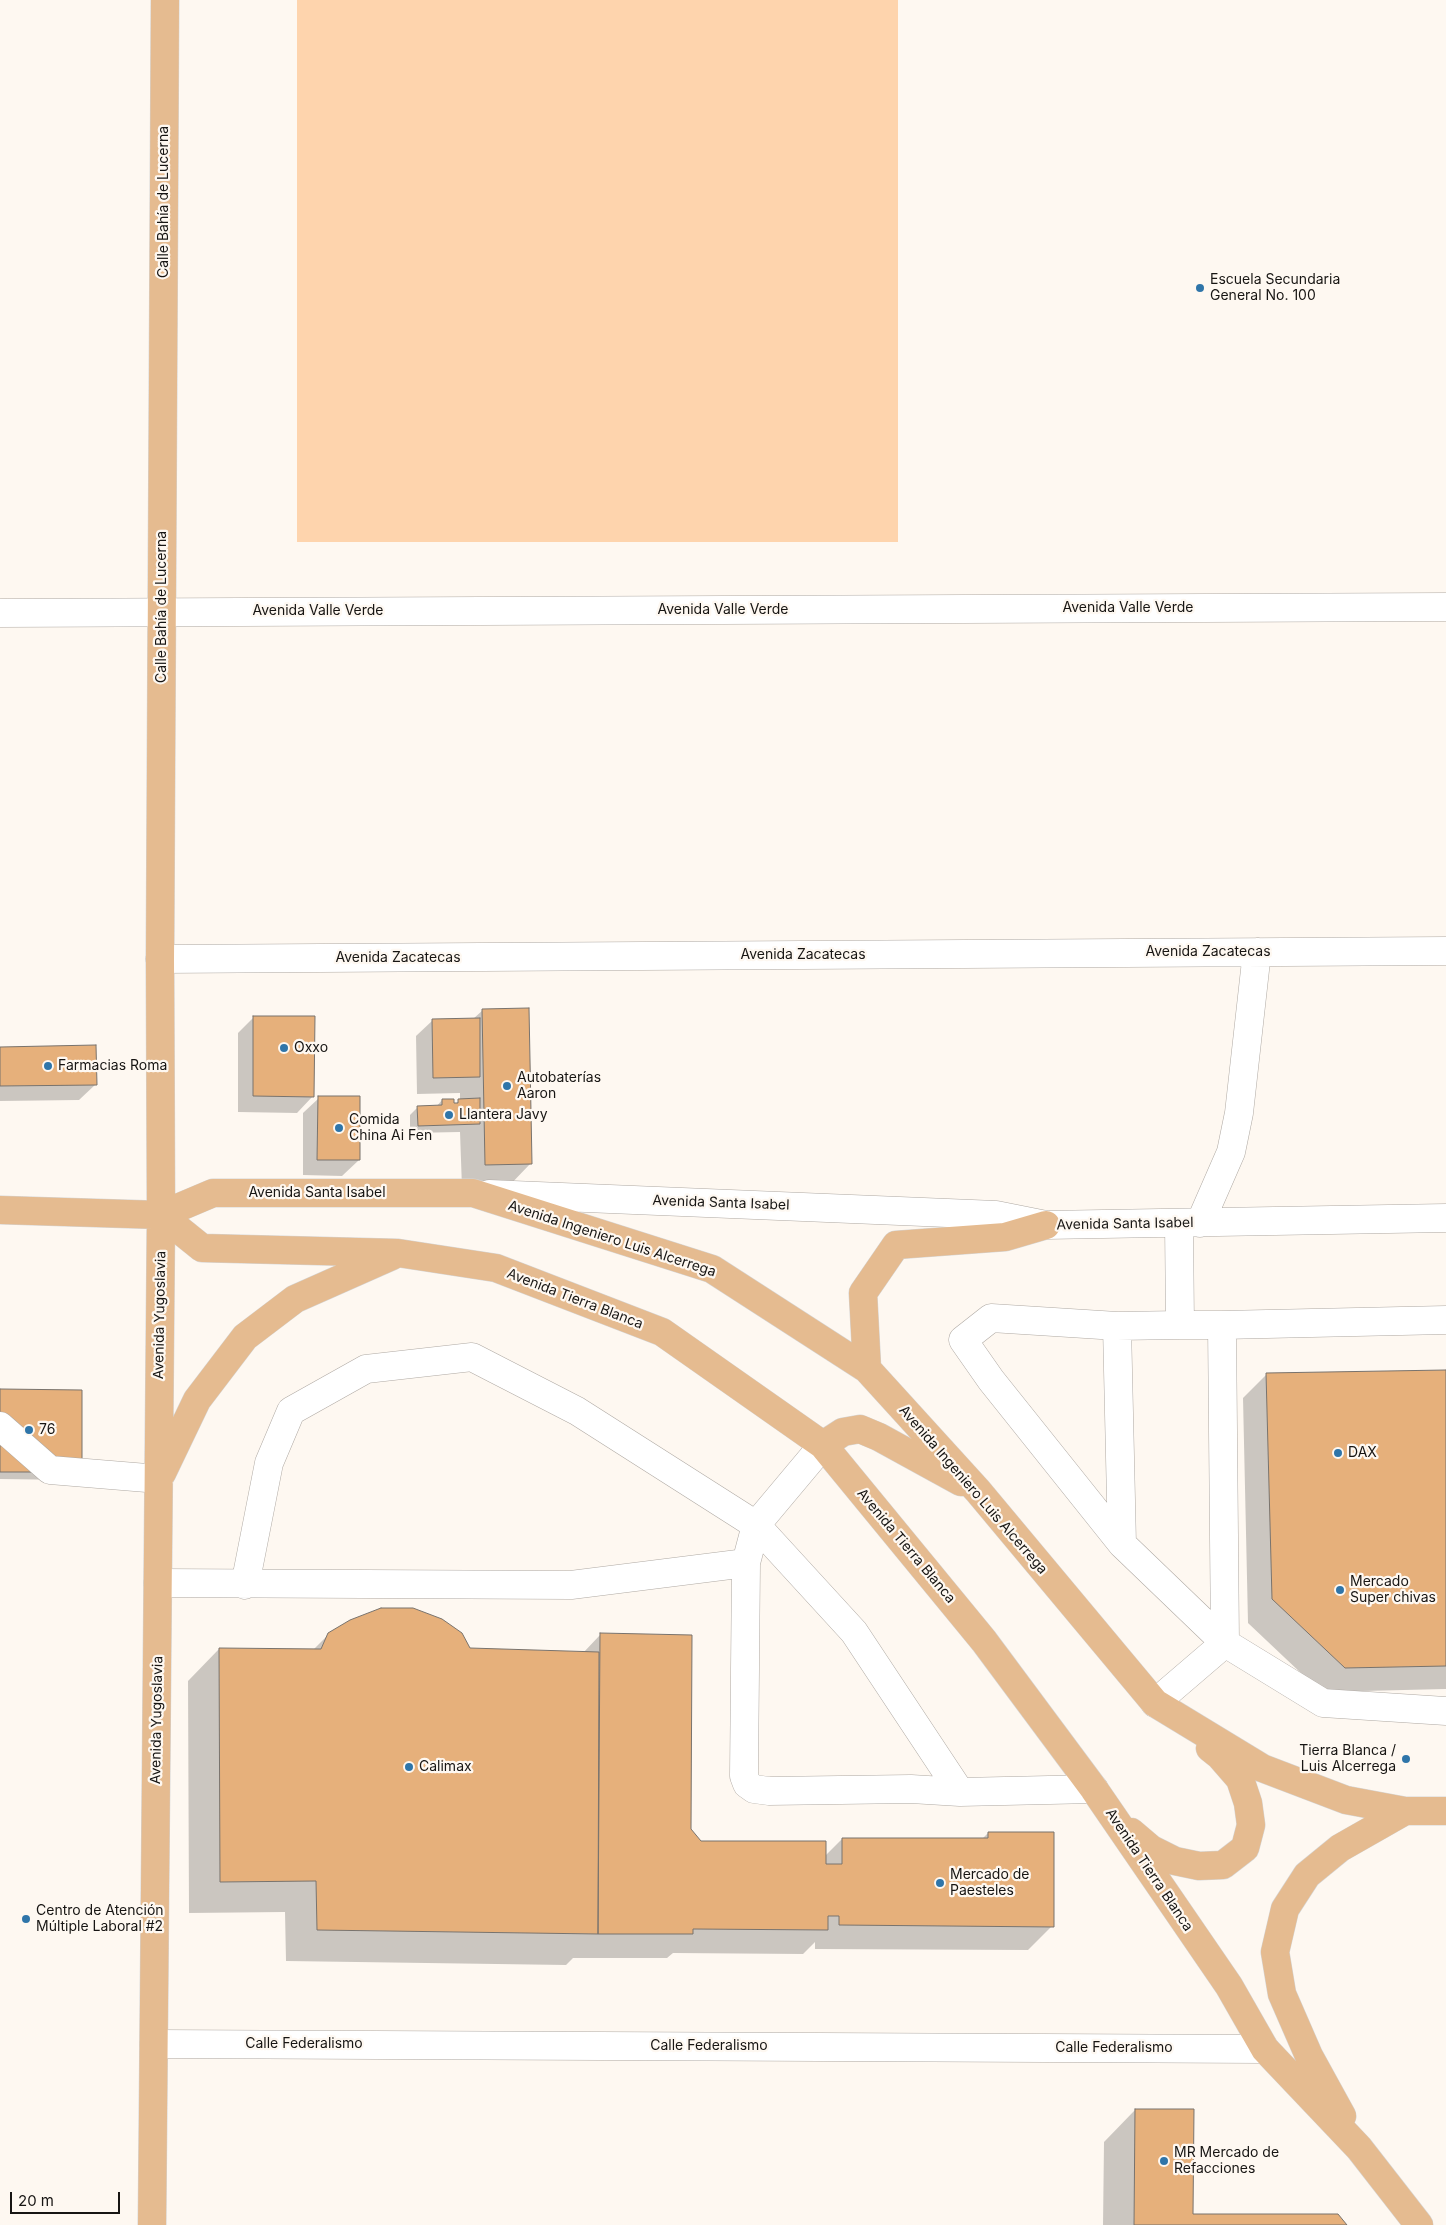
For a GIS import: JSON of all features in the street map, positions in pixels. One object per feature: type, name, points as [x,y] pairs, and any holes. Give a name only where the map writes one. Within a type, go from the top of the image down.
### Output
[{"type":"main road","name":"Calle Bahía de Lucerna","points":[[161,1215],[160,959],[165,0]]},
{"type":"main road","name":"Avenida Santa Isabel","points":[[0,1210],[161,1215],[213,1193],[473,1193]]},
{"type":"main road","name":"Avenida Ingeniero Luis Alcerrega","points":[[473,1193],[712,1269],[867,1369],[978,1491],[1155,1703],[1262,1768],[1346,1800],[1405,1810],[1446,1810]]},
{"type":"main road","name":"Avenida Tierra Blanca","points":[[161,1215],[202,1248],[398,1253],[496,1268],[662,1332],[823,1445],[984,1641],[1094,1789],[1109,1814],[1229,1986],[1265,2049],[1359,2148],[1418,2225]]},
{"type":"main road","name":"Avenida Yugoslavia","points":[[152,2225],[161,1215]]},
{"type":"main road","points":[[867,1369],[863,1293],[896,1245],[1006,1237],[1046,1225]]},
{"type":"main road","points":[[159,1479],[197,1400],[245,1337],[295,1300],[398,1253]]},
{"type":"main road","points":[[823,1445],[843,1432],[860,1429],[978,1491]]},
{"type":"main road","points":[[1109,1814],[1151,1849],[1175,1861],[1199,1866],[1224,1866],[1245,1848],[1251,1825],[1248,1803],[1240,1779],[1220,1756],[1155,1703]]},
{"type":"main road","points":[[1359,2148],[1309,2056],[1282,1994],[1275,1952],[1285,1909],[1307,1875],[1340,1848],[1405,1810]]},
{"type":"street","name":"Avenida Valle Verde","points":[[0,613],[1446,607]]},
{"type":"street","name":"Avenida Zacatecas","points":[[160,959],[1446,951]]},
{"type":"street","points":[[1180,1325],[1190,1222],[1231,1152],[1239,1113],[1257,952]]},
{"type":"street","name":"Avenida Santa Isabel","points":[[473,1193],[996,1215],[1046,1225],[1446,1218]]},
{"type":"street","points":[[1446,1320],[1117,1326],[990,1318],[963,1340],[990,1380],[1122,1544],[1224,1643],[1323,1703],[1446,1711]]},
{"type":"street","points":[[1155,1703],[1224,1643],[1222,1324]]},
{"type":"street","points":[[1117,1326],[1122,1544]]},
{"type":"street","points":[[245,1585],[269,1463],[291,1411],[366,1369],[472,1358],[577,1411],[756,1525],[854,1632],[960,1792]]},
{"type":"street","points":[[0,1426],[50,1470],[159,1479]]},
{"type":"street","points":[[823,1445],[756,1525],[746,1563],[744,1776],[747,1784],[754,1789],[769,1791],[911,1788],[960,1792],[1094,1789]]},
{"type":"street","points":[[158,1583],[245,1585],[571,1585],[746,1563]]},
{"type":"street","name":"Calle Federalismo","points":[[154,2044],[1265,2049]]},
{"type":"shaded area","points":[[297,0],[898,0],[898,542],[297,542]]},
{"type":"building","name":"Autobaterías Aaron","points":[[529,1008],[532,1164],[485,1165],[482,1009]]},
{"type":"building","name":"Oxxo","points":[[253,1016],[315,1016],[314,1097],[253,1096]]},
{"type":"building","points":[[480,1018],[480,1077],[433,1078],[432,1019]]},
{"type":"building","name":"Farmacias Roma","points":[[96,1045],[97,1085],[0,1086],[0,1047]]},
{"type":"building","name":"Comida China Ai Fen","points":[[318,1096],[360,1096],[360,1160],[317,1160]]},
{"type":"building","name":"Llantera Javy","points":[[480,1098],[480,1124],[418,1126],[417,1106],[442,1105],[442,1099],[454,1099],[454,1103],[458,1103],[458,1099]]},
{"type":"building","points":[[1446,1370],[1446,1666],[1345,1668],[1272,1599],[1266,1373]]},
{"type":"building","points":[[0,1389],[82,1390],[82,1472],[0,1472]]},
{"type":"building","name":"Calimax","points":[[381,1608],[413,1608],[442,1619],[462,1633],[470,1648],[599,1652],[598,1934],[317,1930],[316,1881],[220,1882],[219,1648],[321,1649],[328,1633],[350,1620]]},
{"type":"building","points":[[600,1633],[692,1635],[691,1829],[701,1841],[826,1841],[826,1864],[842,1864],[842,1838],[988,1838],[988,1832],[1054,1832],[1054,1927],[839,1925],[839,1916],[828,1916],[828,1930],[693,1929],[693,1934],[598,1934]]},
{"type":"building","name":"MR Mercado de Refacciones","points":[[1135,2109],[1194,2109],[1193,2214],[1338,2214],[1347,2225],[1134,2225]]},
{"type":"place","name":"Escuela Secundaria General No. 100","points":[[1200,288]]},
{"type":"place","name":"Oxxo","points":[[284,1048]]},
{"type":"place","name":"Farmacias Roma","points":[[48,1066]]},
{"type":"place","name":"Autobaterías Aaron","points":[[507,1086]]},
{"type":"place","name":"Llantera Javy","points":[[449,1115]]},
{"type":"place","name":"Comida China Ai Fen","points":[[339,1128]]},
{"type":"place","name":"76","points":[[29,1430]]},
{"type":"place","name":"DAX","points":[[1338,1453]]},
{"type":"place","name":"Mercado Super chivas","points":[[1340,1590]]},
{"type":"place","name":"Tierra Blanca / Luis Alcerrega","points":[[1406,1759]]},
{"type":"place","name":"Calimax","points":[[409,1767]]},
{"type":"place","name":"Mercado de Paesteles","points":[[940,1883]]},
{"type":"place","name":"Centro de Atención Múltiple Laboral #2","points":[[26,1919]]},
{"type":"place","name":"MR Mercado de Refacciones","points":[[1164,2161]]}]
